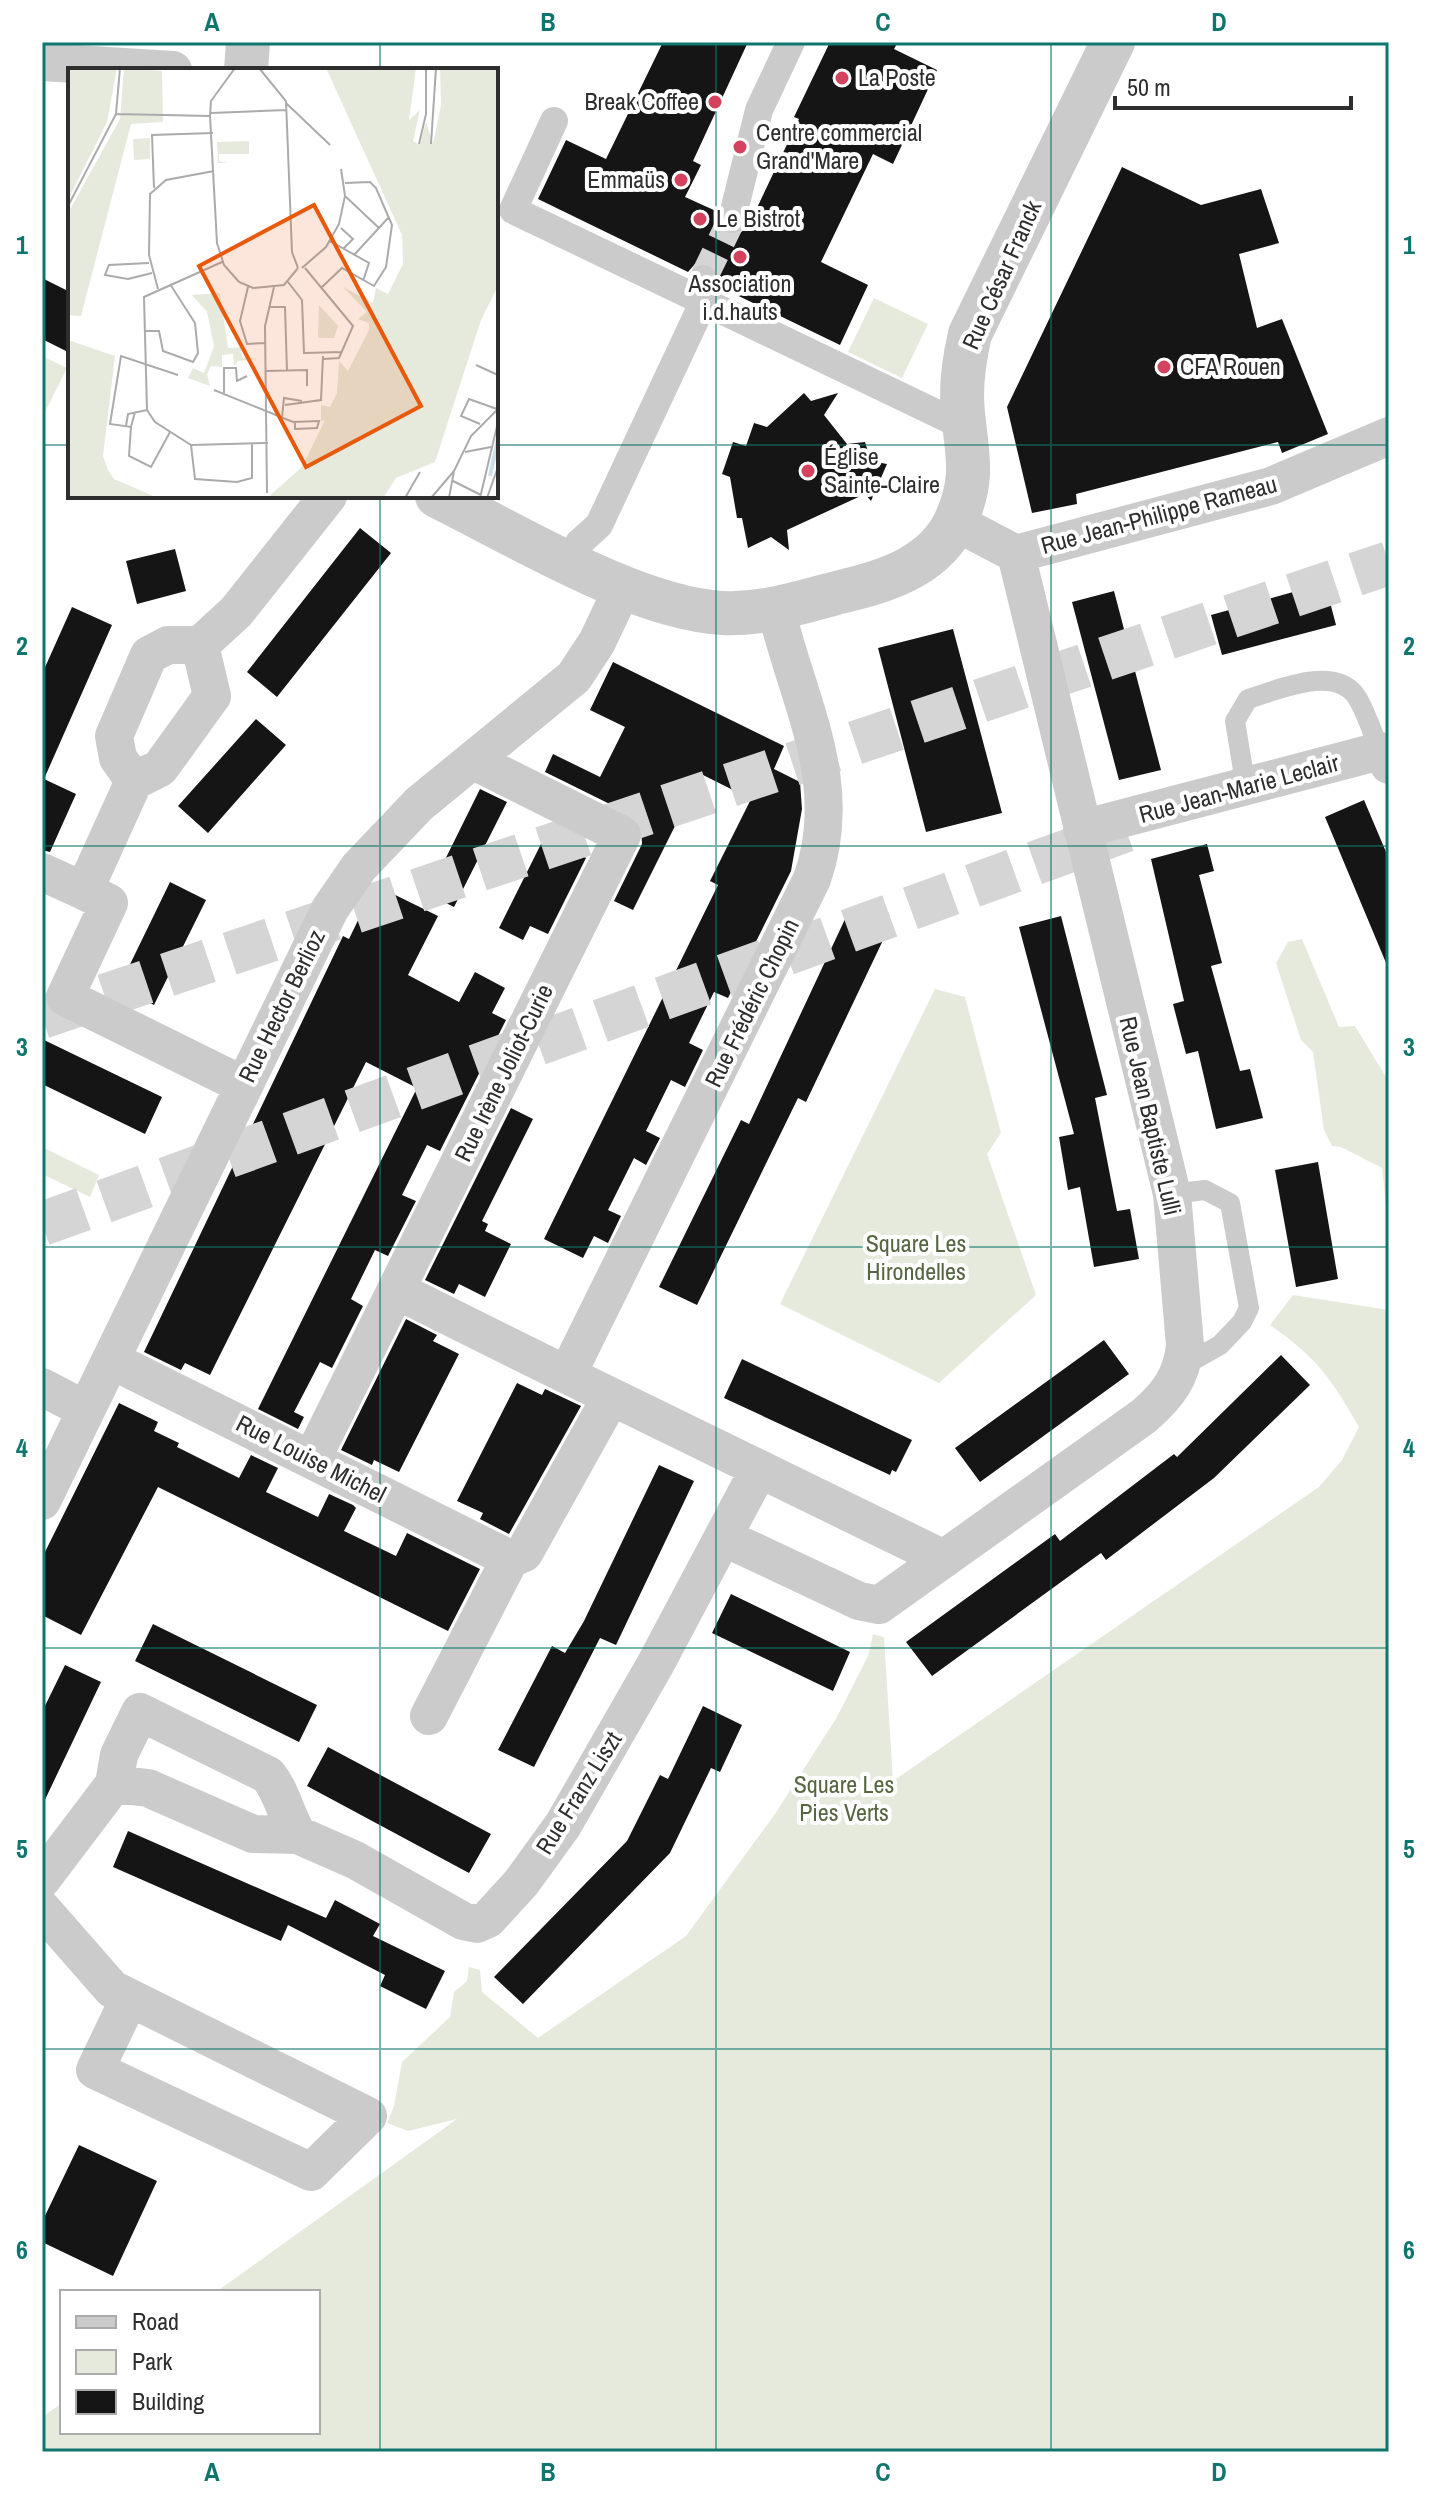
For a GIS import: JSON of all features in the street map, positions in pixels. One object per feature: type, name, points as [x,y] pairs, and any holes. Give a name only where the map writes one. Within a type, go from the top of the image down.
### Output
[{"type":"street","points":[[246,68],[248,42]]},
{"type":"street","points":[[732,219],[759,110],[791,42]]},
{"type":"street","name":"Rue César Franck","points":[[955,522],[970,469],[963,375],[970,334],[1113,42]]},
{"type":"street","points":[[42,62],[140,68]]},
{"type":"street","points":[[554,121],[513,210],[704,290],[965,427]]},
{"type":"street","points":[[579,543],[599,525],[704,290]]},
{"type":"street","name":"Rue Jean-Philippe Rameau","points":[[955,522],[1016,554],[1271,486],[1389,436]]},
{"type":"street","points":[[134,781],[118,758],[114,736],[149,655],[168,645],[200,645],[236,612],[326,498]]},
{"type":"street","points":[[441,498],[623,587],[691,609],[724,613],[776,609],[904,572],[934,550],[955,522]]},
{"type":"street","name":"Rue Jean Baptiste Lulli","points":[[1016,554],[1172,1194],[1185,1345],[1183,1366]]},
{"type":"street","name":"Rue Hector Berlioz","points":[[42,1501],[330,909],[359,867],[419,804],[574,677],[597,642],[623,587]]},
{"type":"street","name":"Rue Frédéric Chopin","points":[[567,1375],[725,1060],[812,879],[822,851],[826,817],[823,768],[776,609]]},
{"type":"street","points":[[84,891],[134,781],[160,768],[212,696],[200,645]]},
{"type":"street","name":"Rue Jean-Marie Leclair","points":[[1082,829],[1246,788],[1385,758]]},
{"type":"street","name":"Rue Irène Joliot-Curie","points":[[312,1459],[622,835],[474,761]]},
{"type":"street","points":[[42,872],[109,903],[53,992],[243,1085]]},
{"type":"street","points":[[396,1290],[758,1471],[944,1559]]},
{"type":"street","name":"Rue Louise Michel","points":[[111,1360],[510,1559]]},
{"type":"street","points":[[723,1537],[871,1606],[888,1601],[1144,1416],[1164,1399],[1183,1366]]},
{"type":"street","points":[[42,1387],[86,1410]]},
{"type":"street","points":[[429,1716],[510,1559],[524,1553],[611,1397]]},
{"type":"street","name":"Rue Franz Liszt","points":[[114,1784],[148,1788],[253,1834],[298,1835],[355,1860],[463,1921],[477,1924],[488,1919],[521,1883],[590,1782],[758,1471]]},
{"type":"street","points":[[42,1879],[114,1784],[119,1755],[140,1712],[268,1775],[277,1786],[287,1816],[298,1835]]},
{"type":"street","points":[[42,1909],[112,1989],[368,2116],[311,2172],[95,2070],[129,1999]]},
{"type":"lane","points":[[1246,788],[1235,721],[1241,710],[1248,699],[1307,682],[1337,682],[1357,696],[1385,758]]},
{"type":"lane","points":[[1172,1194],[1205,1190],[1230,1203],[1249,1297],[1246,1316],[1220,1345],[1183,1366]]},
{"type":"green space","points":[[874,298],[928,324],[902,378],[848,352]]},
{"type":"green space","points":[[42,356],[67,368],[42,418]]},
{"type":"green space","points":[[1302,939],[1339,1027],[1355,1026],[1389,1082],[1389,1235],[1382,1168],[1341,1147],[1332,1146],[1324,1130],[1313,1052],[1301,1040],[1276,963],[1288,942]]},
{"type":"green space","name":"Square Les Hirondelles","points":[[935,989],[965,997],[1001,1133],[987,1154],[1036,1295],[939,1383],[780,1304]]},
{"type":"green space","points":[[42,1147],[99,1175],[90,1197],[42,1174]]},
{"type":"green space","name":"Square Les Pies Verts","points":[[1293,1295],[1389,1310],[1389,2452],[42,2452],[42,2417],[60,2404],[60,2434],[320,2434],[320,2290],[219,2290],[457,2119],[408,2131],[387,2123],[394,2106],[402,2062],[450,2017],[454,1992],[467,1981],[469,1967],[480,1970],[482,1992],[538,2038],[686,1936],[775,1814],[837,1717],[868,1656],[873,1634],[884,1637],[893,1781],[1319,1487],[1342,1460],[1359,1427],[1322,1370],[1270,1325]]},
{"type":"building","points":[[663,42],[748,42],[693,161],[701,165],[685,197],[716,211],[716,224],[729,236],[737,235],[748,227],[799,119],[794,117],[830,42],[898,42],[894,49],[937,70],[893,164],[873,154],[821,262],[868,285],[840,345],[720,287],[718,271],[710,264],[695,264],[688,272],[538,199],[566,140],[606,159]]},
{"type":"building","name":"CFA Rouen","points":[[1122,167],[1201,205],[1261,189],[1279,243],[1239,254],[1257,328],[1282,319],[1328,434],[1282,453],[1278,442],[1076,494],[1077,504],[1032,513],[1007,407]]},
{"type":"building","points":[[42,278],[68,291],[68,352],[42,339]]},
{"type":"building","name":"Église Sainte-Claire","points":[[804,393],[811,401],[838,393],[824,415],[847,444],[865,442],[871,461],[887,464],[871,501],[865,494],[787,530],[789,550],[771,537],[748,548],[742,518],[737,518],[730,477],[722,474],[733,442],[746,446],[754,423],[767,427]]},
{"type":"building","points":[[360,528],[391,553],[277,697],[247,672]]},
{"type":"building","points":[[175,549],[186,591],[137,604],[126,561]]},
{"type":"building","points":[[1325,583],[1336,625],[1222,655],[1211,615]]},
{"type":"building","points":[[1114,591],[1161,770],[1119,780],[1072,602]]},
{"type":"building","points":[[72,607],[112,625],[44,779],[76,794],[50,852],[42,850],[42,674]]},
{"type":"building","points":[[953,629],[1002,813],[926,832],[878,648]]},
{"type":"building","points":[[613,662],[784,746],[774,769],[800,782],[802,809],[791,871],[728,998],[714,992],[689,1043],[703,1050],[685,1087],[671,1080],[646,1131],[660,1138],[646,1165],[634,1158],[608,1210],[621,1216],[608,1243],[594,1236],[583,1258],[544,1239],[718,885],[710,881],[751,799],[701,774],[633,910],[614,901],[642,844],[641,824],[632,815],[545,772],[553,754],[600,777],[625,727],[590,710]]},
{"type":"building","points":[[256,719],[286,745],[208,833],[178,806]]},
{"type":"building","points":[[480,789],[507,802],[454,907],[428,894]]},
{"type":"building","points":[[1364,800],[1389,859],[1389,970],[1325,817]]},
{"type":"building","points":[[551,824],[575,836],[569,849],[586,858],[548,934],[530,926],[523,940],[499,928]]},
{"type":"building","points":[[1207,844],[1214,871],[1199,875],[1222,963],[1211,966],[1240,1071],[1250,1069],[1263,1118],[1216,1129],[1198,1051],[1186,1054],[1173,1004],[1184,1001],[1151,859]]},
{"type":"building","points":[[170,882],[206,900],[154,1005],[119,987]]},
{"type":"building","points":[[375,885],[438,916],[408,975],[459,1002],[475,972],[505,988],[492,1013],[506,1020],[440,1151],[427,1145],[402,1195],[416,1201],[388,1256],[375,1250],[351,1299],[363,1306],[332,1368],[320,1362],[294,1412],[304,1417],[298,1429],[258,1409],[417,1088],[366,1062],[210,1375],[185,1363],[181,1370],[144,1352],[343,936],[349,939]]},
{"type":"building","points":[[1061,916],[1107,1095],[1095,1098],[1117,1211],[1130,1209],[1139,1259],[1094,1267],[1080,1187],[1068,1190],[1059,1137],[1074,1134],[1019,927]]},
{"type":"building","points":[[846,917],[885,936],[806,1102],[798,1098],[697,1305],[659,1287],[741,1120],[749,1124]]},
{"type":"building","points":[[42,1039],[162,1097],[145,1134],[42,1084]]},
{"type":"building","points":[[511,1108],[533,1119],[482,1221],[488,1224],[485,1231],[511,1244],[485,1297],[459,1284],[454,1294],[425,1280]]},
{"type":"building","points":[[1318,1162],[1338,1279],[1296,1287],[1275,1170]]},
{"type":"building","points":[[406,1319],[437,1335],[433,1341],[459,1354],[399,1472],[374,1460],[372,1465],[341,1450]]},
{"type":"building","points":[[1104,1340],[1129,1374],[980,1482],[955,1448]]},
{"type":"building","points":[[1281,1355],[1310,1385],[1214,1478],[1106,1560],[1101,1553],[932,1676],[906,1642],[1055,1534],[1060,1541],[1174,1454],[1177,1457]]},
{"type":"building","points":[[742,1359],[912,1440],[896,1472],[892,1470],[890,1475],[724,1398]]},
{"type":"building","points":[[517,1383],[542,1395],[545,1389],[581,1406],[509,1534],[480,1519],[483,1513],[457,1501]]},
{"type":"building","points":[[119,1403],[158,1422],[154,1431],[179,1443],[177,1447],[239,1478],[251,1455],[278,1468],[266,1492],[318,1517],[329,1494],[353,1505],[356,1508],[344,1531],[396,1556],[407,1533],[480,1569],[448,1631],[158,1487],[81,1635],[42,1615],[42,1558]]},
{"type":"building","points":[[659,1465],[694,1481],[616,1645],[600,1638],[534,1767],[498,1750],[552,1646],[565,1653],[584,1621]]},
{"type":"building","points":[[731,1594],[850,1652],[833,1691],[712,1633]]},
{"type":"building","points":[[153,1624],[317,1705],[299,1742],[135,1661]]},
{"type":"building","points":[[65,1665],[101,1682],[42,1806],[42,1712]]},
{"type":"building","points":[[703,1706],[742,1725],[720,1772],[711,1768],[670,1853],[523,2004],[494,1977],[627,1841],[660,1775],[668,1779]]},
{"type":"building","points":[[328,1747],[491,1834],[469,1873],[307,1786]]},
{"type":"building","points":[[128,1831],[326,1918],[335,1900],[380,1924],[373,1936],[445,1971],[426,2009],[380,1986],[385,1975],[288,1925],[281,1941],[113,1867]]},
{"type":"building","points":[[79,2145],[157,2181],[113,2276],[42,2242],[42,2222]]},
{"type":"tunnel","points":[[703,279],[732,219]]},
{"type":"tunnel","points":[[42,1017],[1389,563]]},
{"type":"tunnel","points":[[42,1224],[1126,830]]},
{"type":"place","name":"La Poste","points":[[842,78]]},
{"type":"place","name":"Break Coffee","points":[[715,102]]},
{"type":"place","name":"Centre commercial Grand'Mare","points":[[740,147]]},
{"type":"place","name":"Emmaüs","points":[[681,180]]},
{"type":"place","name":"Le Bistrot","points":[[700,219]]},
{"type":"place","name":"Association i.d.hauts","points":[[740,257]]},
{"type":"place","name":"CFA Rouen","points":[[1164,367]]},
{"type":"place","name":"Église Sainte-Claire","points":[[808,471]]}]
